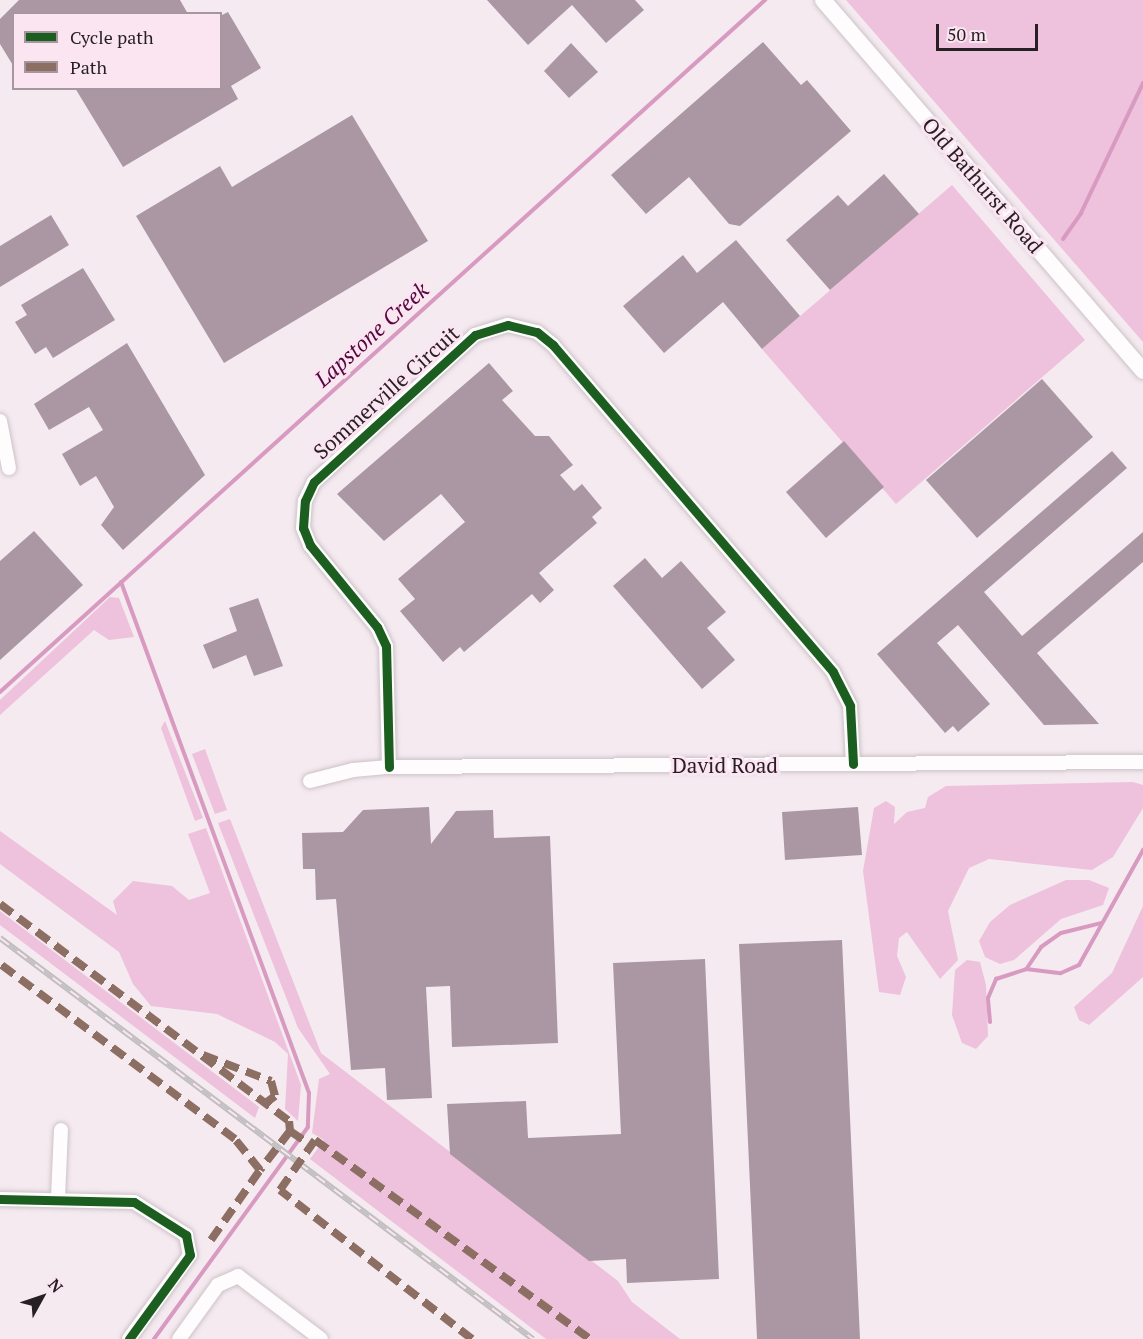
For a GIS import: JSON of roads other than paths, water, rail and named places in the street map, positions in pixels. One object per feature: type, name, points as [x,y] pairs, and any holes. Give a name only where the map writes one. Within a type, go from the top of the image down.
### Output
[{"type":"main road","name":"Old Bathurst Road","points":[[823,0],[1143,371]]},
{"type":"street","name":"Sommerville Circuit","points":[[389,767],[386,646],[377,627],[310,544],[303,528],[305,501],[314,482],[475,336],[508,325],[537,332],[553,345],[833,672],[850,706],[853,764]]},
{"type":"street","points":[[0,421],[9,468]]},
{"type":"street","name":"David Road","points":[[310,781],[353,770],[389,767],[1143,762]]},
{"type":"street","points":[[58,1198],[61,1130]]},
{"type":"street","points":[[0,1199],[58,1198],[142,1205],[186,1235],[190,1255],[129,1339]]},
{"type":"street","points":[[179,1339],[218,1284],[233,1276],[321,1339]]},
{"type":"waterway","name":"Lapstone Creek","points":[[0,692],[765,0]]},
{"type":"waterway","points":[[1063,239],[1081,213],[1143,83]]},
{"type":"waterway","points":[[121,582],[309,1093],[308,1127],[154,1339]]},
{"type":"waterway","points":[[990,1022],[988,998],[996,979],[1026,969],[1061,973],[1079,965],[1143,850]]},
{"type":"waterway","points":[[1027,968],[1041,947],[1061,933],[1101,923]]},
{"type":"railway","points":[[0,938],[533,1339]]}]
